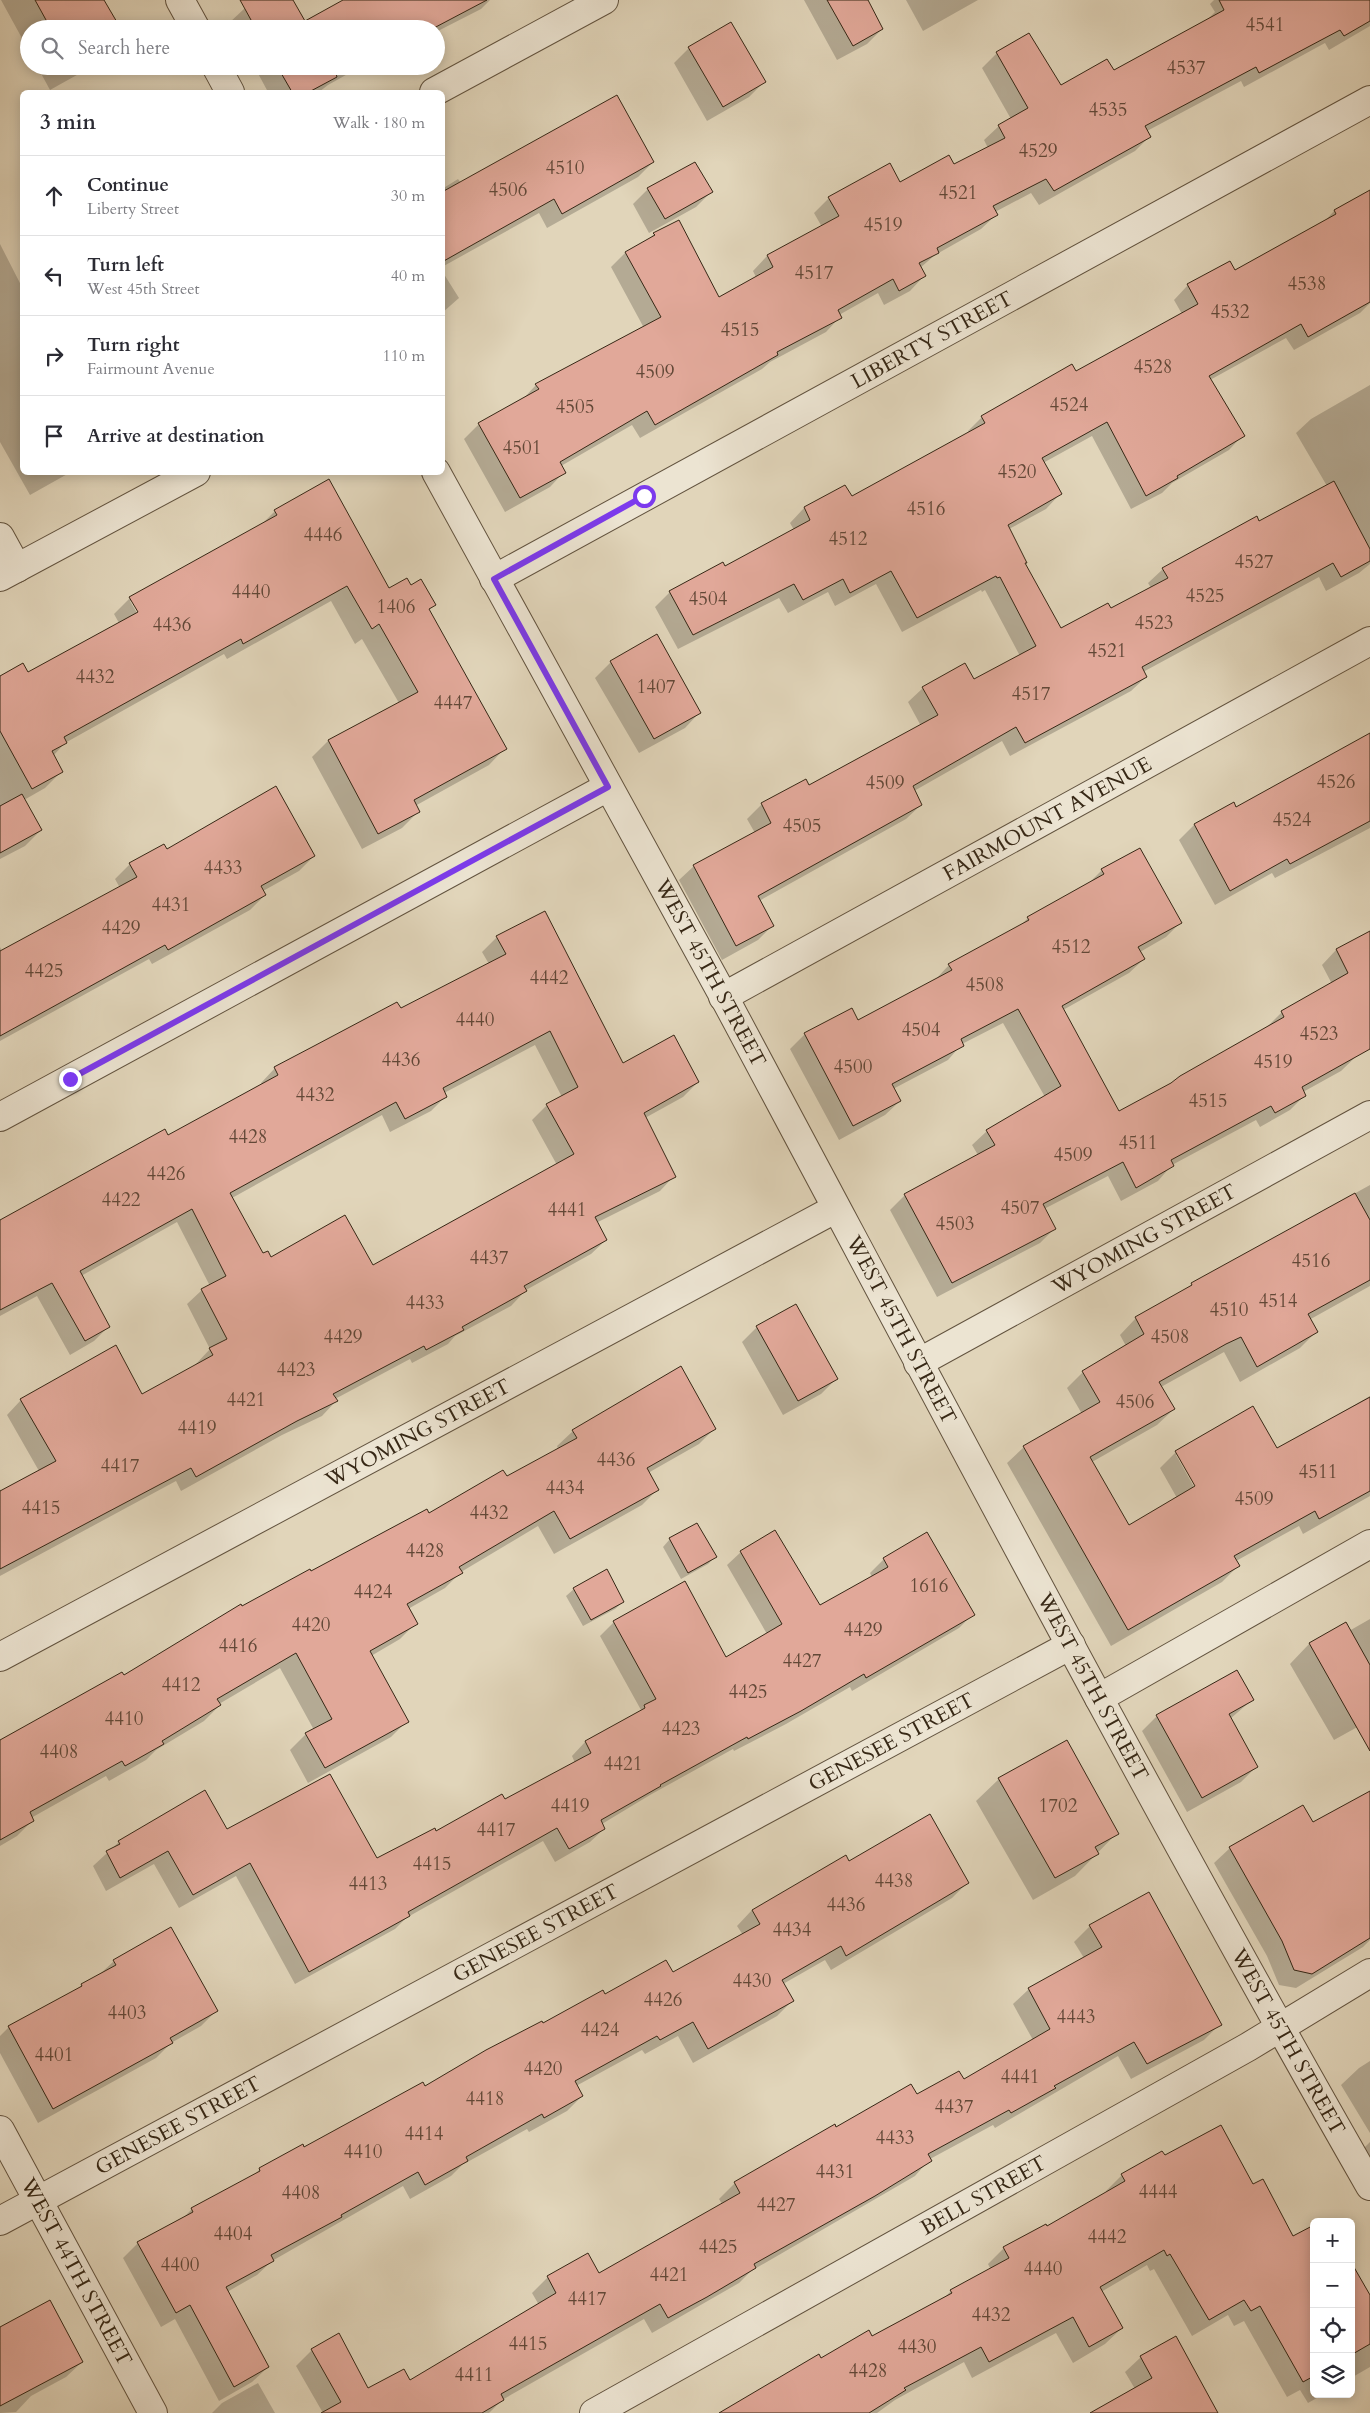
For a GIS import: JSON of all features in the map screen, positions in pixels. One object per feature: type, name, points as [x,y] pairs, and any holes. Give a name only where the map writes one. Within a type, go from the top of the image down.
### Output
[{"type":"street","points":[[180,0],[191,20]]},
{"type":"street","points":[[438,90],[604,0]]},
{"type":"street","points":[[221,75],[229,90]]},
{"type":"street","name":"LIBERTY STREET","points":[[494,579],[1370,100]]},
{"type":"street","points":[[0,537],[8,572],[190,475]]},
{"type":"street","name":"WEST 45TH STREET","points":[[438,475],[723,997],[835,1209],[1099,1698],[1280,2028],[1370,2186]]},
{"type":"street","name":"FAIRMOUNT AVENUE","points":[[723,997],[1370,641]]},
{"type":"street","points":[[0,1117],[608,787]]},
{"type":"street","name":"WYOMING STREET","points":[[918,1363],[1370,1115]]},
{"type":"street","name":"WYOMING STREET","points":[[0,1657],[835,1209]]},
{"type":"street","points":[[1099,1698],[1370,1544]]},
{"type":"street","name":"GENESEE STREET","points":[[0,2221],[1071,1645]]},
{"type":"street","name":"BELL STREET","points":[[594,2413],[1280,2028],[1370,1973]]},
{"type":"street","name":"WEST 44TH STREET","points":[[0,2130],[153,2413]]},
{"type":"building","points":[[35,0],[104,0],[116,20],[46,20]]},
{"type":"building","points":[[240,0],[293,0],[304,20],[251,20]]},
{"type":"building","points":[[343,0],[487,0],[445,22],[445,20],[307,20]]},
{"type":"building","points":[[827,0],[868,0],[883,29],[853,46]]},
{"type":"building","points":[[1219,0],[1370,0],[1370,21],[1344,36],[1340,30],[1259,73],[1256,67],[1145,126],[1151,137],[1054,191],[1046,179],[993,206],[998,215],[937,248],[939,253],[919,263],[926,276],[899,291],[893,279],[838,310],[842,318],[777,352],[778,355],[655,425],[647,411],[560,462],[566,473],[520,498],[478,423],[539,389],[535,384],[661,317],[625,252],[655,235],[653,233],[679,220],[719,297],[773,267],[767,255],[839,216],[828,197],[890,163],[900,182],[949,155],[954,164],[1005,138],[998,125],[1028,108],[996,52],[1029,33],[1061,85],[1107,59],[1114,70],[1224,10]]},
{"type":"building","points":[[731,22],[766,82],[723,107],[688,47]]},
{"type":"building","points":[[282,75],[336,75],[337,77],[313,90],[291,90]]},
{"type":"building","points":[[617,95],[654,162],[562,214],[554,199],[445,260],[445,190]]},
{"type":"building","points":[[695,162],[713,192],[665,219],[647,188]]},
{"type":"building","points":[[1370,190],[1370,302],[1308,337],[1301,324],[1209,376],[1245,436],[1146,496],[1107,422],[1042,458],[1062,494],[1008,525],[1027,563],[1025,563],[1061,628],[1108,603],[1111,608],[1168,578],[1162,568],[1257,516],[1259,521],[1334,481],[1370,549],[1370,561],[1341,577],[1333,563],[1142,667],[1147,677],[1025,743],[1016,727],[913,786],[922,805],[758,896],[774,926],[736,946],[693,865],[771,823],[761,803],[806,779],[809,785],[938,715],[922,687],[965,663],[974,679],[1036,646],[1000,577],[997,578],[996,576],[917,618],[891,571],[850,593],[843,579],[803,600],[794,584],[693,635],[669,591],[723,562],[725,566],[810,520],[804,507],[845,485],[852,496],[985,423],[981,416],[1072,364],[1076,371],[1198,304],[1187,284],[1230,261],[1235,270],[1336,214],[1334,210]]},
{"type":"building","points":[[329,479],[389,588],[407,578],[411,585],[421,579],[436,605],[429,609],[507,749],[414,800],[420,812],[378,834],[328,740],[418,692],[379,624],[372,629],[347,586],[243,644],[241,639],[64,737],[67,743],[52,751],[63,772],[32,789],[0,731],[0,676],[23,663],[28,672],[138,612],[129,597],[277,515],[274,510]]},
{"type":"building","points":[[657,634],[701,713],[654,739],[610,661]]},
{"type":"building","points":[[1370,733],[1370,821],[1290,864],[1287,859],[1230,891],[1194,824],[1234,802],[1236,807]]},
{"type":"building","points":[[276,786],[315,856],[261,886],[266,895],[168,950],[165,945],[0,1036],[0,951],[137,877],[129,863],[164,844],[167,849]]},
{"type":"building","points":[[22,794],[42,830],[0,853],[0,806]]},
{"type":"building","points":[[1140,848],[1182,923],[1138,947],[1145,959],[1062,1006],[1119,1111],[1284,1017],[1281,1011],[1348,973],[1336,949],[1370,931],[1370,1049],[1302,1087],[1306,1096],[1275,1113],[1271,1106],[1171,1160],[1174,1166],[1136,1188],[1123,1162],[1043,1204],[1056,1229],[952,1283],[904,1194],[995,1145],[986,1130],[1061,1086],[1018,1009],[961,1039],[964,1046],[892,1084],[901,1101],[853,1126],[804,1033],[852,1008],[858,1020],[952,970],[948,964],[1029,920],[1027,917],[1104,874],[1101,869]]},
{"type":"building","points":[[545,911],[623,1063],[674,1035],[699,1082],[644,1113],[676,1177],[595,1217],[607,1240],[524,1286],[527,1291],[462,1327],[464,1330],[426,1350],[424,1346],[333,1394],[338,1401],[297,1421],[196,1477],[191,1468],[0,1569],[0,1491],[56,1461],[20,1399],[116,1345],[142,1394],[213,1355],[209,1348],[227,1339],[201,1289],[226,1276],[192,1209],[80,1271],[110,1327],[85,1341],[52,1283],[0,1310],[0,1220],[165,1129],[168,1135],[278,1075],[274,1067],[397,1002],[401,1008],[506,954],[496,936]],"holes":[[[550,1031],[578,1087],[546,1104],[574,1154],[373,1265],[345,1215],[271,1257],[268,1251],[263,1253],[230,1193],[396,1102],[405,1119],[447,1097],[443,1088]]]},
{"type":"building","points":[[1355,1193],[1370,1220],[1370,1280],[1308,1314],[1318,1332],[1257,1367],[1241,1337],[1226,1344],[1159,1382],[1175,1409],[1090,1457],[1129,1525],[1195,1486],[1175,1451],[1253,1406],[1277,1448],[1370,1397],[1370,1491],[1319,1519],[1315,1511],[1234,1556],[1240,1566],[1128,1630],[1023,1446],[1100,1402],[1082,1371],[1144,1334],[1135,1317],[1192,1285],[1191,1283]]},
{"type":"building","points":[[796,1304],[838,1379],[798,1401],[756,1326]]},
{"type":"building","points":[[681,1366],[716,1429],[647,1468],[659,1490],[570,1539],[554,1511],[459,1567],[463,1573],[407,1604],[418,1624],[370,1651],[409,1722],[325,1768],[305,1733],[332,1719],[296,1653],[217,1699],[221,1705],[162,1741],[164,1744],[125,1766],[122,1761],[30,1812],[34,1821],[0,1840],[0,1740],[122,1672],[124,1675],[241,1604],[242,1606],[310,1569],[311,1571],[427,1509],[429,1513],[503,1470],[507,1476],[577,1438],[572,1430]]},
{"type":"building","points":[[697,1523],[717,1557],[688,1573],[669,1538]]},
{"type":"building","points":[[775,1530],[820,1605],[888,1567],[883,1558],[927,1532],[975,1615],[866,1678],[864,1674],[801,1711],[748,1739],[747,1737],[660,1785],[601,1820],[605,1829],[569,1849],[557,1828],[408,1912],[410,1916],[309,1972],[250,1863],[193,1895],[168,1851],[120,1878],[106,1851],[120,1844],[118,1841],[205,1790],[227,1829],[330,1774],[377,1858],[435,1828],[436,1831],[502,1794],[505,1799],[591,1753],[585,1741],[645,1708],[644,1705],[656,1699],[613,1621],[685,1581],[726,1657],[782,1624],[740,1551]]},
{"type":"building","points":[[607,1569],[624,1602],[591,1620],[573,1588]]},
{"type":"building","points":[[1346,1622],[1370,1665],[1370,1751],[1309,1643]]},
{"type":"building","points":[[1237,1670],[1254,1700],[1229,1714],[1258,1767],[1202,1798],[1156,1715]]},
{"type":"building","points":[[1067,1740],[1119,1834],[1095,1847],[1099,1854],[1055,1878],[998,1778]]},
{"type":"building","points":[[1370,1791],[1370,1938],[1312,1974],[1294,1970],[1282,1941],[1229,1847],[1303,1805],[1313,1822]]},
{"type":"building","points":[[930,1814],[969,1883],[846,1956],[841,1946],[782,1980],[794,2001],[708,2049],[693,2022],[660,2040],[657,2036],[575,2081],[583,2096],[544,2118],[542,2114],[466,2157],[468,2161],[425,2185],[418,2172],[341,2215],[342,2217],[271,2255],[274,2261],[226,2287],[269,2367],[234,2387],[190,2305],[176,2313],[137,2242],[193,2212],[191,2208],[260,2171],[259,2168],[303,2144],[304,2147],[423,2082],[425,2086],[486,2050],[542,2021],[543,2023],[603,1990],[605,1994],[666,1960],[673,1972],[760,1924],[752,1910],[846,1855],[849,1861]]},
{"type":"building","points":[[1149,1892],[1222,2025],[1147,2064],[1134,2042],[1054,2086],[1056,2088],[1011,2113],[1009,2110],[928,2154],[932,2161],[875,2196],[754,2264],[756,2268],[707,2297],[668,2318],[660,2304],[501,2394],[504,2400],[482,2413],[321,2413],[341,2402],[311,2349],[339,2333],[368,2388],[404,2369],[410,2380],[556,2293],[547,2276],[588,2253],[599,2273],[740,2193],[734,2182],[835,2124],[836,2127],[911,2084],[917,2094],[959,2071],[964,2079],[1050,2029],[1028,1988],[1102,1947],[1089,1925]]},
{"type":"building","points":[[171,1927],[218,2011],[170,2038],[173,2043],[53,2109],[8,2026],[82,1986],[81,1984],[116,1965],[113,1960]]},
{"type":"building","points":[[1221,2125],[1253,2184],[1263,2179],[1293,2236],[1310,2227],[1310,2378],[1303,2382],[1260,2306],[1251,2311],[1244,2300],[1209,2320],[1170,2254],[1167,2256],[1164,2250],[1100,2287],[1123,2328],[1089,2347],[1073,2317],[989,2362],[981,2347],[904,2388],[906,2390],[869,2413],[719,2413],[819,2354],[821,2358],[869,2330],[872,2336],[952,2293],[950,2290],[1009,2258],[1003,2247],[1046,2224],[1047,2226],[1125,2181],[1121,2174],[1162,2151],[1165,2155]]},
{"type":"building","points":[[1355,2269],[1370,2295],[1370,2344],[1355,2353]]},
{"type":"building","points":[[50,2300],[83,2362],[0,2406],[0,2327]]},
{"type":"building","points":[[1176,2336],[1218,2413],[1090,2413],[1152,2378],[1140,2356]]},
{"type":"route","points":[[70,1079],[608,787],[494,579],[644,496]]}]
